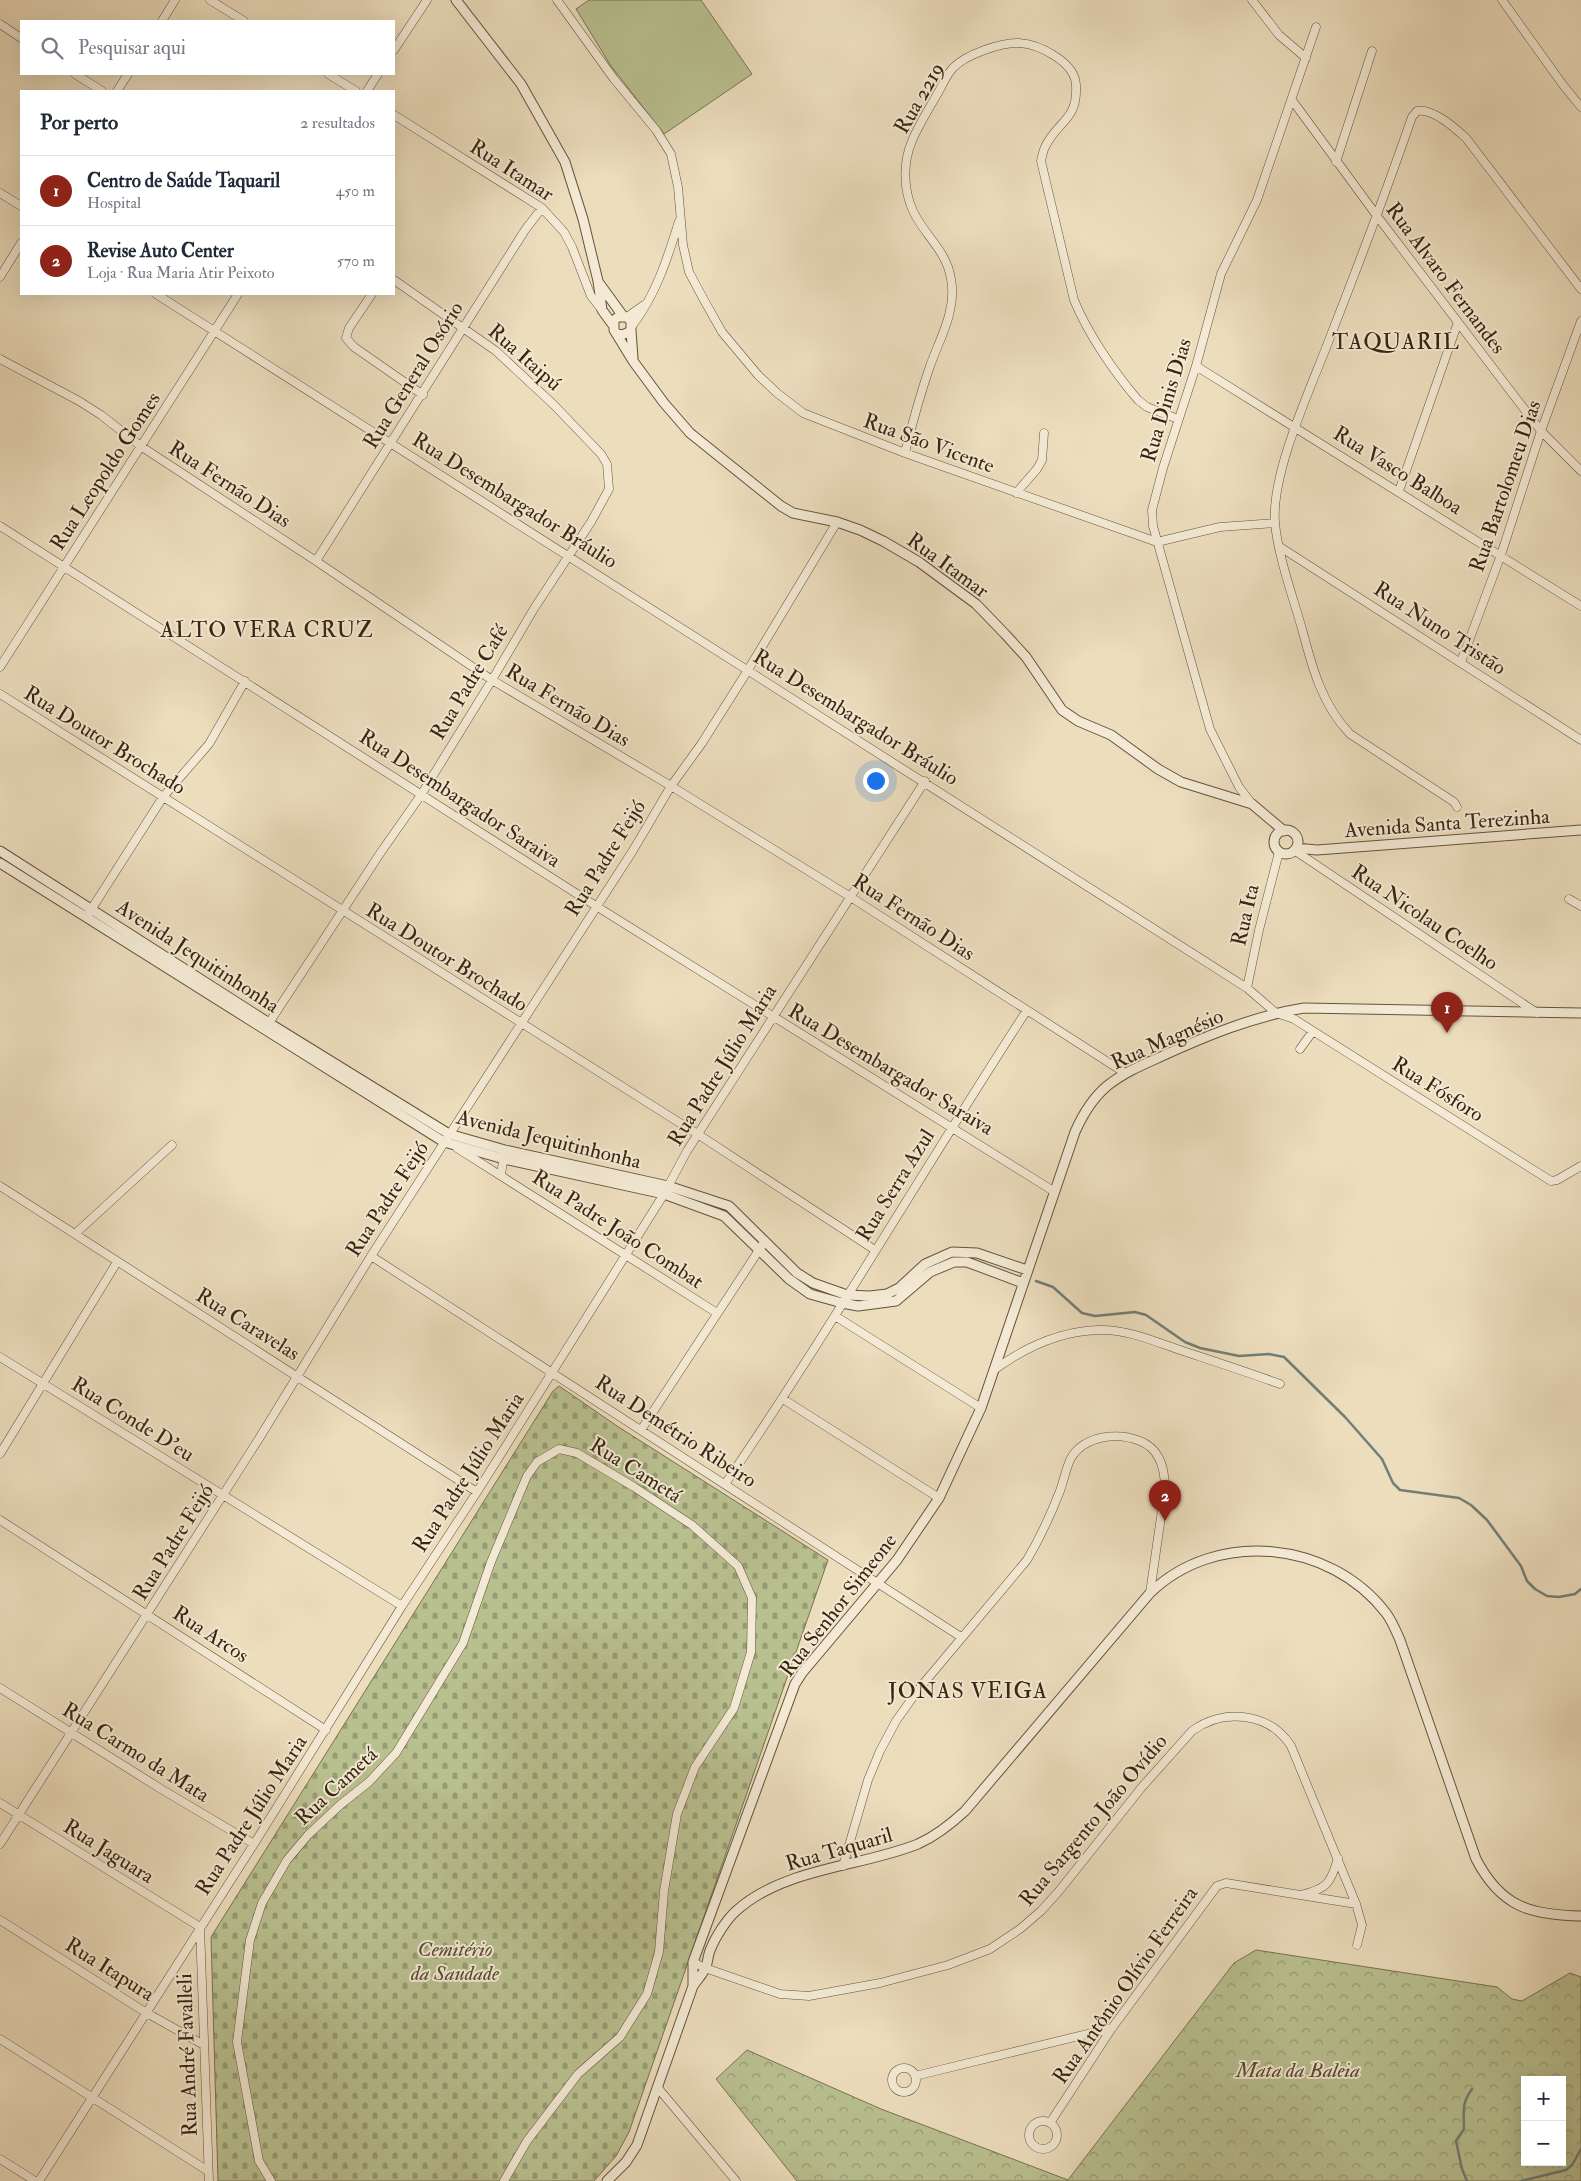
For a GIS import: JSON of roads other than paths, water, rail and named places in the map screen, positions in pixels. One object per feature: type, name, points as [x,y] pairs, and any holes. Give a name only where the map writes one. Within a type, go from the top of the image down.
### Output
[{"type":"street","points":[[163,20],[175,0]]},
{"type":"street","points":[[210,0],[242,20]]},
{"type":"street","points":[[395,48],[427,0]]},
{"type":"street","name":"Rua Itamar","points":[[456,0],[521,84],[565,162],[583,219],[598,281],[602,310]]},
{"type":"street","name":"Rua São Vicente","points":[[557,0],[614,79],[656,130],[671,154],[678,187],[680,217],[689,272],[722,332],[758,375],[777,393],[804,413],[905,453],[1157,542]]},
{"type":"street","points":[[1252,0],[1279,35],[1306,58]]},
{"type":"street","points":[[1502,0],[1563,86],[1581,107]]},
{"type":"street","points":[[0,24],[20,37]]},
{"type":"street","name":"Rua Dinis Dias","points":[[1280,833],[1252,804],[1239,787],[1210,729],[1157,542],[1152,510],[1162,468],[1196,366],[1221,274],[1258,200],[1316,27]]},
{"type":"street","name":"Rua 2219","points":[[905,453],[914,414],[930,365],[948,320],[952,298],[952,280],[947,262],[913,211],[906,190],[905,166],[912,141],[952,68],[966,58],[986,49],[1018,43],[1054,56],[1068,66],[1075,75],[1076,101],[1068,119],[1052,136],[1045,147],[1041,162],[1074,300],[1079,313],[1087,328],[1138,400],[1147,407],[1178,420]]},
{"type":"street","points":[[1336,162],[1372,51]]},
{"type":"street","points":[[77,75],[100,90]]},
{"type":"street","points":[[118,90],[127,75]]},
{"type":"street","points":[[330,75],[354,90]]},
{"type":"street","points":[[368,90],[377,75]]},
{"type":"street","name":"Rua Alvaro Fernandes","points":[[1292,100],[1336,162],[1541,432],[1581,470]]},
{"type":"street","points":[[1456,807],[1454,802],[1350,734],[1341,725],[1326,701],[1313,672],[1280,547],[1275,523],[1277,491],[1295,428],[1377,216],[1412,117],[1417,111],[1425,111],[1449,122],[1466,138],[1581,289]]},
{"type":"street","name":"Rua Itamar","points":[[395,116],[542,208],[564,232],[591,296],[615,329],[633,361],[664,403],[690,433],[781,506],[793,513],[837,522],[883,541],[912,558],[976,604],[1026,657],[1062,710],[1078,721],[1111,735],[1158,769],[1181,782],[1241,801]]},
{"type":"street","points":[[0,193],[20,205]]},
{"type":"street","name":"Rua General Osório","points":[[316,561],[423,395],[525,230],[542,208]]},
{"type":"street","points":[[646,304],[625,316],[618,317],[615,329],[622,335],[631,328],[646,304],[660,277],[680,217]]},
{"type":"street","points":[[0,277],[20,245]]},
{"type":"street","points":[[584,279],[594,286],[598,281],[625,316],[631,328],[633,361]]},
{"type":"street","name":"Rua Itaipú","points":[[395,281],[496,351],[568,419],[601,454],[607,464],[609,481]]},
{"type":"street","name":"Rua Desembargador Bráulio","points":[[158,295],[925,781],[1247,988],[1276,1013]]},
{"type":"street","name":"Rua Leopoldo Gomes","points":[[0,667],[237,295]]},
{"type":"street","points":[[371,295],[348,328],[346,338],[354,347],[423,395]]},
{"type":"street","name":"Rua Bartolomeu Dias","points":[[1462,662],[1501,555],[1541,432],[1581,321]]},
{"type":"street","points":[[1399,491],[1458,322]]},
{"type":"street","name":"Rua Fernão Dias","points":[[0,358],[79,401],[142,447],[316,561],[492,680],[671,786],[849,896],[1125,1073]]},
{"type":"street","name":"Rua Vasco Balboa","points":[[1196,366],[1581,606]]},
{"type":"street","points":[[1016,493],[1037,469],[1042,460],[1044,433]]},
{"type":"street","name":"Rua Padre Café","points":[[269,1023],[421,795],[535,606],[569,556],[605,497],[609,481]]},
{"type":"street","name":"Rua Padre Feijó","points":[[0,1844],[260,1437],[371,1256],[449,1141],[521,1024],[632,852],[671,786],[702,743],[837,522]]},
{"type":"street","points":[[1157,542],[1220,527],[1275,523]]},
{"type":"street","name":"Rua Desembargador Saraiva","points":[[0,526],[596,906],[952,1126],[1055,1192]]},
{"type":"street","name":"Rua Nuno Tristão","points":[[1280,547],[1581,740]]},
{"type":"street","points":[[89,913],[163,797],[209,744],[245,681]]},
{"type":"street","name":"Rua Doutor Brochado","points":[[0,694],[699,1135],[875,1250]]},
{"type":"street","name":"Rua Padre Júlio Maria","points":[[37,2181],[254,1844],[402,1606],[553,1372],[666,1190],[687,1151],[699,1135],[849,896],[925,781]]},
{"type":"street","name":"Rua Dinis Dias","points":[[1239,787],[1241,801],[1252,804]]},
{"type":"street","points":[[1241,801],[1280,833],[1292,833],[1296,846],[1287,854],[1279,852],[1274,844],[1280,833]]},
{"type":"street","name":"Avenida Santa Terezinha","points":[[1296,846],[1316,850],[1581,830]]},
{"type":"street","name":"Rua Nicolau Coelho","points":[[1296,846],[1537,1013]]},
{"type":"street","name":"Avenida Jequitinhonha","points":[[0,851],[89,913],[449,1141],[729,1206],[798,1273],[813,1283],[847,1295],[870,1296],[887,1294],[899,1288],[925,1264],[952,1252],[977,1253],[1027,1270]]},
{"type":"street","name":"Rua Ita","points":[[1247,988],[1258,930],[1279,852]]},
{"type":"street","name":"Avenida Jequitinhonha","points":[[0,863],[89,913]]},
{"type":"street","points":[[1569,899],[1581,906]]},
{"type":"street","name":"Avenida Jequitinhonha","points":[[148,951],[269,1023],[449,1141]]},
{"type":"street","points":[[1276,1013],[1315,1008],[1537,1013],[1581,1012]]},
{"type":"street","name":"Rua Serra Azul","points":[[725,1484],[783,1399],[952,1126],[1027,1010]]},
{"type":"street","name":"Rua Fósforo","points":[[1276,1013],[1294,1019],[1551,1181],[1557,1180],[1581,1166]]},
{"type":"street","name":"Rua Magnésio","points":[[1023,1283],[1079,1122],[1106,1087],[1125,1073],[1197,1040],[1276,1013]]},
{"type":"street","points":[[1300,1049],[1313,1031]]},
{"type":"street","name":"Rua Padre João Combat","points":[[449,1141],[716,1313]]},
{"type":"street","points":[[76,1233],[172,1145]]},
{"type":"street","name":"Rua Padre João Combat","points":[[501,1174],[505,1155]]},
{"type":"street","name":"Rua Caravelas","points":[[0,1186],[477,1492]]},
{"type":"street","name":"Avenida Jequitinhonha","points":[[666,1190],[724,1216],[789,1279],[810,1294],[842,1303],[858,1306],[896,1301],[930,1272],[954,1262],[967,1262],[1023,1283]]},
{"type":"street","points":[[641,1430],[765,1241]]},
{"type":"street","name":"Rua Demétrio Ribeiro","points":[[371,1256],[962,1637]]},
{"type":"street","points":[[0,1454],[117,1262]]},
{"type":"street","name":"Rua Senhor Simeone","points":[[693,1986],[694,1962],[795,1684],[802,1673],[879,1582],[912,1539],[939,1498],[981,1408],[1023,1283]]},
{"type":"street","points":[[835,1316],[981,1408]]},
{"type":"street","points":[[994,1370],[1034,1346],[1081,1331],[1100,1330],[1139,1336],[1280,1384]]},
{"type":"street","name":"Rua Conde D'eu","points":[[0,1357],[402,1606]]},
{"type":"street","points":[[783,1399],[939,1498]]},
{"type":"street","points":[[843,1866],[868,1780],[890,1731],[918,1690],[1027,1560],[1060,1491],[1071,1458],[1079,1448],[1091,1440],[1107,1436],[1124,1437],[1147,1444],[1161,1460],[1165,1471],[1165,1488],[1150,1594]]},
{"type":"street","name":"Rua Cametá","points":[[271,2181],[259,2161],[237,2042],[250,1940],[262,1903],[287,1860],[308,1835],[340,1805],[369,1782],[396,1753],[463,1643],[492,1562],[527,1476],[537,1462],[559,1449],[577,1452],[634,1487],[692,1525],[738,1566],[752,1598],[751,1652],[734,1708],[695,1767],[677,1814],[664,1891],[659,1952],[646,1994],[620,2037],[578,2074],[527,2141],[504,2181]]},
{"type":"street","name":"Rua Arcos","points":[[0,1520],[326,1730]]},
{"type":"street","name":"Rua Taquaril","points":[[607,2181],[626,2162],[637,2144],[693,1986],[705,1968],[711,1948],[735,1911],[752,1899],[780,1885],[882,1856],[919,1843],[950,1825],[965,1811],[1150,1594],[1165,1579],[1189,1566],[1215,1557],[1240,1551],[1266,1550],[1304,1558],[1337,1572],[1353,1582],[1387,1614],[1400,1640],[1473,1852],[1482,1870],[1501,1893],[1526,1910],[1544,1914],[1581,1916]]},
{"type":"street","name":"Rua Carmo da Mata","points":[[0,1688],[72,1734],[254,1844]]},
{"type":"street","name":"Rua Sargento João Ovídio","points":[[694,1962],[705,1968],[780,1994],[809,1996],[880,1983],[948,1965],[990,1949],[1020,1929],[1059,1892],[1142,1787],[1192,1731],[1202,1724],[1228,1716],[1259,1720],[1286,1739],[1356,1904],[1362,1925],[1357,1945]]},
{"type":"street","name":"Rua Jaguara","points":[[0,1803],[200,1927]]},
{"type":"street","points":[[1298,1896],[1318,1891],[1327,1885],[1333,1875],[1338,1858]]},
{"type":"street","name":"Rua Antônio Olívio Ferreira","points":[[1050,2123],[1112,2028],[1217,1886],[1226,1883],[1356,1904]]},
{"type":"street","name":"Rua Itapura","points":[[0,1920],[145,2012],[204,2045]]},
{"type":"street","name":"Rua André Favalleli","points":[[200,1927],[209,2181]]},
{"type":"street","points":[[915,2076],[1112,2028]]},
{"type":"street","points":[[0,2039],[208,2171]]},
{"type":"street","points":[[658,2088],[736,2181]]},
{"type":"street","points":[[0,2159],[37,2181]]},
{"type":"waterway","points":[[1036,1281],[1053,1287],[1082,1313],[1095,1316],[1135,1312],[1146,1315],[1185,1342],[1200,1348],[1239,1356],[1269,1354],[1284,1357],[1345,1417],[1382,1459],[1393,1483],[1400,1490],[1459,1498],[1471,1505],[1487,1520],[1521,1566],[1527,1581],[1535,1589],[1547,1596],[1559,1597],[1575,1594],[1581,1589]]},
{"type":"waterway","points":[[1467,2181],[1462,2169],[1456,2141],[1464,2129],[1465,2104],[1468,2094],[1472,2089]]},
{"type":"waterway","points":[[1521,2181],[1566,2170],[1572,2165],[1581,2149]]},
{"type":"place","name":"Centro de Saúde Taquaril","points":[[1447,1033]]},
{"type":"place","name":"Revise Auto Center","points":[[1165,1521]]},
{"type":"district","name":"TAQUARIL","points":[[1396,341]]},
{"type":"district","name":"ALTO VERA CRUZ","points":[[267,629]]},
{"type":"district","name":"JONAS VEIGA","points":[[968,1690]]},
{"type":"park label","name":"Cemitério da Saudade","points":[[455,1961]]},
{"type":"park label","name":"Mata da Baleia","points":[[1298,2070]]}]
